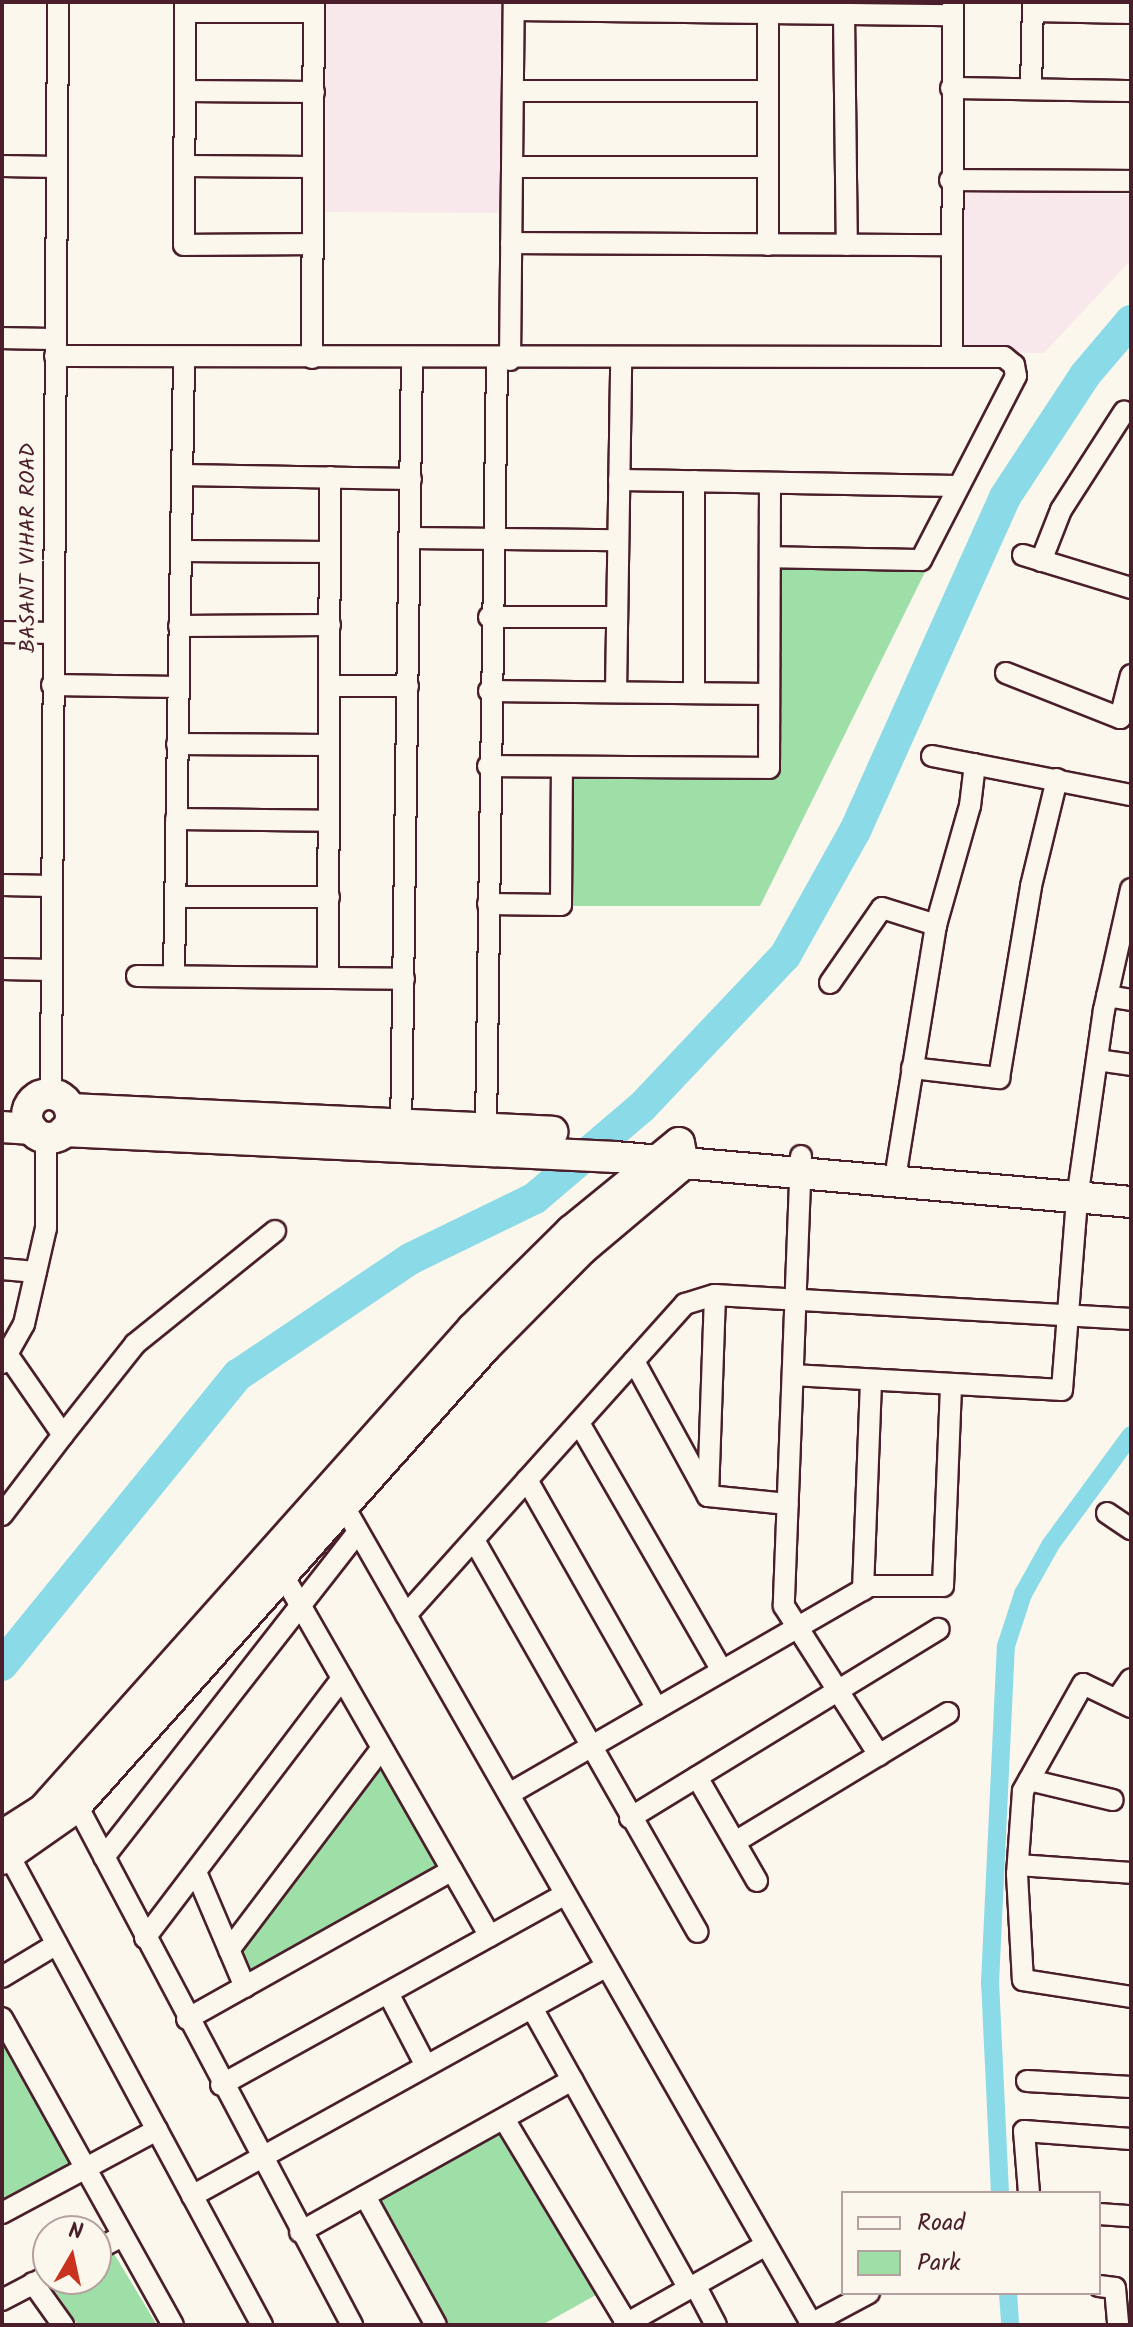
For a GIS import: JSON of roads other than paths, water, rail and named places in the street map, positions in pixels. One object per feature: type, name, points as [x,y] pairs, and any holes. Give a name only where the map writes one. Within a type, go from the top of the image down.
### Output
[{"type":"street","name":"BASANT VIHAR ROAD","points":[[4,1358],[24,1324],[46,1228],[37,1117],[51,970],[58,2]]},
{"type":"street","points":[[486,1129],[489,617],[511,243],[514,6],[669,6],[844,13],[952,8],[949,245],[952,357]]},
{"type":"street","points":[[1031,89],[1033,6],[1131,13]]},
{"type":"street","points":[[312,358],[313,244],[313,167],[314,92],[314,7],[185,7],[184,245],[313,244]]},
{"type":"street","points":[[768,12],[768,245]]},
{"type":"street","points":[[844,13],[847,245]]},
{"type":"street","points":[[951,88],[1131,91]]},
{"type":"street","points":[[185,91],[314,92]]},
{"type":"street","points":[[513,91],[768,91]]},
{"type":"street","points":[[2,166],[56,167]]},
{"type":"street","points":[[185,166],[313,167]]},
{"type":"street","points":[[512,167],[768,167]]},
{"type":"street","points":[[950,180],[1131,181]]},
{"type":"street","points":[[511,243],[949,245]]},
{"type":"street","points":[[2,338],[55,348],[184,357],[621,360],[1004,357],[1016,376],[956,486],[921,560],[770,557]]},
{"type":"street","points":[[174,976],[184,357]]},
{"type":"street","points":[[401,1136],[412,359]]},
{"type":"street","points":[[616,692],[621,360]]},
{"type":"street","points":[[1124,412],[1032,558],[1131,588]]},
{"type":"street","points":[[182,475],[411,479]]},
{"type":"street","points":[[328,978],[330,477]]},
{"type":"street","points":[[619,480],[956,486]]},
{"type":"street","points":[[694,481],[694,693]]},
{"type":"street","points":[[488,766],[769,768],[770,483]]},
{"type":"street","points":[[410,538],[618,540]]},
{"type":"street","points":[[181,551],[330,552]]},
{"type":"street","points":[[489,617],[617,617]]},
{"type":"street","points":[[179,626],[330,625]]},
{"type":"street","points":[[2,632],[53,633]]},
{"type":"street","points":[[1006,673],[1120,718],[1131,675]]},
{"type":"street","points":[[52,685],[178,687]]},
{"type":"street","points":[[330,686],[408,686]]},
{"type":"street","points":[[489,691],[769,694]]},
{"type":"street","points":[[177,744],[329,745]]},
{"type":"street","points":[[932,756],[1131,795]]},
{"type":"street","points":[[897,1166],[936,925],[970,806],[975,764]]},
{"type":"street","points":[[488,904],[561,905],[562,767]]},
{"type":"street","points":[[912,1068],[999,1078],[1031,886],[1057,779]]},
{"type":"street","points":[[176,819],[329,821]]},
{"type":"street","points":[[2,885],[51,886]]},
{"type":"street","points":[[793,1375],[1062,1390],[1079,1191],[1097,1060],[1107,996],[1131,889]]},
{"type":"street","points":[[175,897],[329,897]]},
{"type":"street","points":[[830,983],[882,908],[936,925]]},
{"type":"street","points":[[2,969],[51,970]]},
{"type":"street","points":[[137,976],[404,979]]},
{"type":"street","points":[[1107,996],[1131,1000]]},
{"type":"street","points":[[1097,1060],[1131,1065]]},
{"type":"street","points":[[37,1117],[541,1142],[1079,1191],[1131,1185]]},
{"type":"street","points":[[401,1136],[486,1129],[615,1157],[665,1152]]},
{"type":"street","points":[[262,2325],[4,1848],[43,1810],[71,1794],[345,1508],[473,1328],[665,1152]]},
{"type":"street","points":[[800,1166],[897,1166],[1079,1191],[1131,1202]]},
{"type":"street","points":[[800,1166],[784,1606],[879,1755]]},
{"type":"street","points":[[2,1515],[135,1344],[275,1231]]},
{"type":"street","points":[[2,1269],[36,1272]]},
{"type":"street","points":[[406,1615],[685,1304],[715,1295],[1069,1311],[1131,1319]]},
{"type":"street","points":[[708,1496],[715,1295]]},
{"type":"street","points":[[4,1358],[63,1435]]},
{"type":"street","points":[[634,1361],[708,1496]]},
{"type":"street","points":[[863,1590],[871,1380]]},
{"type":"street","points":[[509,1794],[863,1590],[943,1586],[951,1384]]},
{"type":"street","points":[[579,1423],[722,1671]]},
{"type":"street","points":[[527,1480],[657,1709]]},
{"type":"street","points":[[708,1496],[788,1504]]},
{"type":"street","points":[[104,1857],[300,1605],[345,1508]]},
{"type":"street","points":[[345,1508],[766,2245],[817,2323],[866,2295]]},
{"type":"street","points":[[71,1794],[345,1508]]},
{"type":"street","points":[[1107,1513],[1131,1529]]},
{"type":"street","points":[[474,1540],[589,1748],[698,1932]]},
{"type":"street","points":[[283,1575],[490,1936]]},
{"type":"street","points":[[630,1818],[939,1629]]},
{"type":"street","points":[[145,1938],[342,1678]]},
{"type":"street","points":[[1131,1679],[1124,1703],[1083,1684],[1029,1780],[1018,1865],[1023,1980],[1131,1997]]},
{"type":"street","points":[[735,1842],[948,1713]]},
{"type":"street","points":[[229,1950],[382,1748]]},
{"type":"street","points":[[697,1777],[757,1881]]},
{"type":"street","points":[[1029,1780],[1113,1800]]},
{"type":"street","points":[[71,1794],[259,2159],[352,2325]]},
{"type":"street","points":[[1018,1865],[1131,1873]]},
{"type":"street","points":[[187,2019],[452,1870]]},
{"type":"street","points":[[196,1872],[245,1987]]},
{"type":"street","points":[[221,2085],[565,1894]]},
{"type":"street","points":[[2,1977],[57,1944]]},
{"type":"street","points":[[192,2196],[607,1966]]},
{"type":"street","points":[[388,1993],[426,2066]]},
{"type":"street","points":[[532,2008],[716,2325]]},
{"type":"street","points":[[2,2018],[173,2325]]},
{"type":"street","points":[[300,2232],[572,2080]]},
{"type":"street","points":[[1027,2081],[1131,2087]]},
{"type":"street","points":[[504,2119],[625,2324],[766,2245]]},
{"type":"street","points":[[2,2213],[157,2130]]},
{"type":"street","points":[[1029,2191],[1024,2131],[1131,2139]]},
{"type":"street","points":[[365,2196],[436,2325]]},
{"type":"street","points":[[1101,2214],[1131,2216]]},
{"type":"street","points":[[112,2241],[122,2236]]},
{"type":"street","points":[[2,2300],[32,2285]]},
{"type":"street","points":[[1101,2286],[1115,2288],[1124,2301],[1118,2325]]},
{"type":"street","points":[[48,2295],[63,2325]]},
{"type":"waterway","points":[[2,1665],[238,1375],[410,1259],[535,1198],[642,1107],[785,956],[855,831],[1005,497],[1085,375],[1131,321]]},
{"type":"waterway","points":[[1000,2191],[990,1983],[1006,1646],[1023,1594],[1051,1544],[1131,1435]]},
{"type":"waterway","points":[[1008,2295],[1010,2325]]}]
